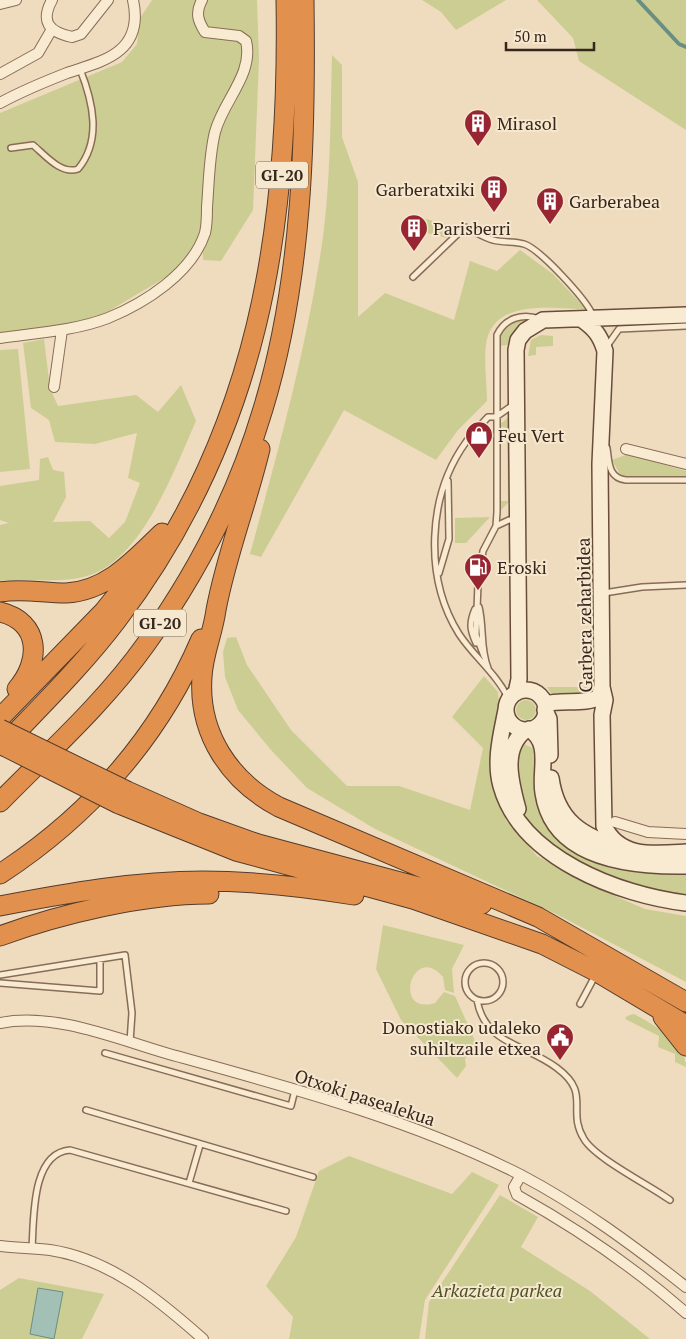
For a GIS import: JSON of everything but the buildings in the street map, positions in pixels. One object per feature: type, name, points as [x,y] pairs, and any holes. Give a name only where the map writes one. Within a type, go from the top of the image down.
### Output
[{"type":"highway","name":"GI-20","points":[[0,749],[117,621],[160,559],[185,516],[209,466],[238,391],[251,348],[270,265],[282,178],[285,114],[286,0]]},
{"type":"highway","name":"GI-20","points":[[0,802],[70,734],[145,646],[197,566],[234,487],[264,408],[277,355],[296,235],[303,116],[304,0]]},
{"type":"highway","points":[[0,718],[104,610],[145,559],[162,533],[206,444],[235,366],[251,348]]},
{"type":"highway","points":[[0,874],[65,826],[115,776],[140,747],[166,708],[189,668],[218,592],[255,472],[264,434],[264,408]]},
{"type":"highway","points":[[0,592],[26,590],[67,592],[100,585],[128,565],[162,533]]},
{"type":"highway","points":[[218,592],[202,676],[203,708],[212,738],[219,752],[238,778],[262,798],[279,806],[593,939],[686,988]]},
{"type":"highway","points":[[0,612],[17,619],[26,628],[32,639],[34,650],[34,660],[25,679],[0,706]]},
{"type":"highway","points":[[0,729],[123,797],[258,844],[445,893],[503,911],[588,944]]},
{"type":"highway","points":[[0,744],[123,797],[236,852],[294,869],[414,899],[542,944],[597,972],[686,1025]]},
{"type":"highway","points":[[3,905],[62,894],[129,886],[203,881],[279,885],[398,902],[451,912]]},
{"type":"highway","points":[[0,936],[76,914],[145,900],[202,894],[268,893],[398,902]]},
{"type":"highway","points":[[538,917],[686,1002]]},
{"type":"highway","points":[[651,1003],[686,1046]]},
{"type":"street","points":[[0,4],[16,0]]},
{"type":"street","points":[[52,0],[46,11],[46,20],[52,29],[72,37],[81,34],[108,0]]},
{"type":"street","points":[[0,103],[37,85],[109,57],[126,43],[136,21],[133,0]]},
{"type":"street","points":[[0,338],[62,330],[108,318],[153,293],[186,268],[205,232],[212,144],[218,121],[243,74],[248,50],[246,41],[239,36],[205,32],[198,20],[198,8],[202,0]]},
{"type":"street","points":[[0,74],[38,53],[52,29]]},
{"type":"street","points":[[686,315],[543,320],[532,325],[518,340],[516,404],[519,679],[510,701],[499,749],[499,774],[509,806],[522,825],[549,852],[584,872],[648,896],[686,903]]},
{"type":"street","name":"Garbera zeharbidea","points":[[587,318],[601,337],[605,351],[600,464],[604,826],[608,834],[624,849]]},
{"type":"street","points":[[54,387],[62,330]]},
{"type":"street","points":[[626,449],[686,464]]},
{"type":"street","points":[[522,825],[512,781],[512,748],[518,737],[541,722],[545,707],[554,700],[592,700],[599,696],[602,687]]},
{"type":"street","points":[[686,852],[658,853],[624,849],[598,841],[582,833],[561,810],[553,795],[549,719],[540,696],[533,691],[524,690],[510,701],[509,720],[514,725],[528,729],[542,742],[542,792],[552,820],[564,835],[579,847],[615,861],[660,867],[686,866]]},
{"type":"street","points":[[512,748],[522,740],[534,743],[539,750],[542,771]]},
{"type":"street","points":[[615,822],[648,832],[686,834]]},
{"type":"street","name":"Otxoki pasealekua","points":[[0,1023],[14,1020],[43,1020],[295,1090],[448,1141],[521,1175],[583,1212],[647,1256],[686,1287]]},
{"type":"street","points":[[521,1175],[514,1188],[517,1195],[562,1220],[612,1253],[651,1282],[686,1313]]},
{"type":"street","points":[[0,1246],[76,1256],[112,1271],[144,1289],[203,1339]]},
{"type":"lane","points":[[11,148],[33,145],[62,169],[71,172],[78,170],[88,149],[94,126],[87,87],[80,68]]},
{"type":"lane","points":[[413,277],[465,227],[492,240],[525,244],[536,251],[569,283],[590,310],[587,318]]},
{"type":"lane","points":[[484,656],[483,624],[478,604],[483,551],[496,526],[496,334],[502,324],[517,317],[534,317],[543,320]]},
{"type":"lane","points":[[605,351],[620,329],[686,326]]},
{"type":"lane","points":[[510,701],[503,687],[458,632],[446,604],[438,577],[434,538],[442,493],[466,442],[488,417],[496,417],[516,404]]},
{"type":"lane","points":[[602,411],[609,465],[617,478],[626,480],[686,480]]},
{"type":"lane","points":[[438,577],[449,539],[448,478]]},
{"type":"lane","points":[[496,526],[509,520],[518,520]]},
{"type":"lane","points":[[601,594],[642,587],[686,585]]},
{"type":"lane","points":[[478,604],[470,620],[470,631],[484,656],[490,673]]},
{"type":"lane","points":[[0,975],[125,955],[132,1013],[130,1043]]},
{"type":"lane","points":[[580,1004],[606,955]]},
{"type":"lane","points":[[0,983],[100,991],[100,959]]},
{"type":"lane","points":[[477,1000],[490,1000],[499,993],[502,987],[502,975],[498,969],[488,963],[475,964],[466,974],[465,986],[468,992],[477,1000],[479,1012],[489,1029],[556,1067],[567,1076],[578,1092],[578,1127],[594,1152],[670,1200]]},
{"type":"lane","points":[[105,1053],[291,1106],[295,1090]]},
{"type":"lane","points":[[86,1110],[313,1177]]},
{"type":"lane","points":[[189,1184],[200,1145]]},
{"type":"lane","points":[[32,1249],[37,1186],[46,1163],[60,1151],[70,1150],[286,1211]]},
{"type":"green space","points":[[152,0],[257,0],[259,59],[253,210],[221,261],[203,260],[202,231],[185,260],[168,276],[102,315],[62,327],[0,335],[0,113],[122,62],[137,44],[140,18]]},
{"type":"green space","points":[[422,0],[506,0],[456,30],[441,12]]},
{"type":"green space","points":[[537,0],[686,0],[686,130],[579,61],[573,38]]},
{"type":"green space","points":[[332,55],[342,65],[342,137],[358,182],[358,317],[385,293],[454,320],[470,261],[497,271],[520,250],[553,274],[586,309],[544,308],[515,311],[503,317],[493,326],[486,346],[487,401],[458,430],[436,460],[344,410],[261,557],[250,554],[297,373],[313,300],[323,237],[329,160]]},
{"type":"green space","points":[[422,218],[450,225],[447,238],[419,231]]},
{"type":"green space","points":[[524,319],[525,322],[516,331],[509,350],[511,381],[508,401],[508,345],[498,346],[499,340],[506,328]]},
{"type":"green space","points":[[541,335],[553,336],[553,346],[536,347],[536,355],[528,356],[531,340]]},
{"type":"green space","points":[[44,339],[50,388],[58,406],[136,395],[158,412],[181,385],[196,421],[167,487],[140,533],[124,552],[107,567],[87,576],[66,580],[0,581],[0,525],[9,523],[0,520],[0,486],[39,480],[40,459],[48,457],[53,470],[64,472],[66,497],[53,522],[90,521],[109,538],[125,522],[140,483],[128,478],[137,433],[95,444],[55,442],[49,420],[31,408],[23,343]]},
{"type":"green space","points":[[18,349],[30,469],[0,472],[0,350]]},
{"type":"green space","points":[[509,417],[509,502],[500,511],[499,501],[508,501],[507,428],[498,426]]},
{"type":"green space","points":[[628,454],[686,471],[686,476],[621,476],[612,460]]},
{"type":"green space","points":[[490,517],[466,543],[455,543],[455,518]]},
{"type":"green space","points":[[236,637],[247,665],[291,730],[347,786],[399,786],[470,810],[483,748],[452,717],[484,676],[498,692],[496,788],[506,820],[537,856],[599,889],[645,909],[686,916],[686,982],[556,914],[375,829],[307,788],[271,750],[238,710],[225,677],[223,652],[227,638]]},
{"type":"green space","points":[[547,687],[591,687],[591,693],[551,693]]},
{"type":"green space","points":[[526,700],[533,703],[536,710],[533,717],[526,720],[519,717],[516,710],[519,703]]},
{"type":"green space","points":[[524,744],[533,748],[536,754],[543,808],[686,872],[686,894],[660,893],[626,882],[551,849],[529,825],[519,801],[516,749]]},
{"type":"green space","points":[[383,925],[464,945],[452,969],[454,993],[445,990],[443,977],[432,968],[423,968],[416,973],[411,981],[410,991],[413,999],[421,1004],[435,1003],[444,992],[455,996],[476,1043],[465,1059],[466,1066],[457,1078],[401,1020],[376,969]]},
{"type":"green space","points":[[634,1014],[668,1035],[675,1042],[685,1058],[686,1067],[675,1062],[675,1054],[658,1047],[659,1036],[625,1019],[627,1016]]},
{"type":"green space","points":[[349,1156],[452,1194],[472,1172],[499,1185],[425,1300],[419,1339],[289,1339],[293,1317],[266,1286],[296,1237],[319,1171]]},
{"type":"green space","name":"Arkazieta parkea","points":[[500,1195],[538,1217],[521,1247],[590,1291],[650,1339],[425,1339],[429,1302]]},
{"type":"green space","points":[[19,1278],[104,1294],[82,1339],[0,1339],[0,1290]]},
{"type":"water","points":[[38,1288],[63,1292],[54,1339],[30,1334]]},
{"type":"waterway","points":[[638,0],[679,44],[686,47]]},
{"type":"place","name":"Mirasol","points":[[478,147]]},
{"type":"place","name":"Garberatxiki","points":[[494,213]]},
{"type":"place","name":"Garberabea","points":[[550,225]]},
{"type":"place","name":"Parisberri","points":[[414,252]]},
{"type":"place","name":"Feu Vert","points":[[479,459]]},
{"type":"place","name":"Eroski","points":[[478,591]]},
{"type":"place","name":"Donostiako udaleko suhiltzaile etxea","points":[[560,1061]]}]
